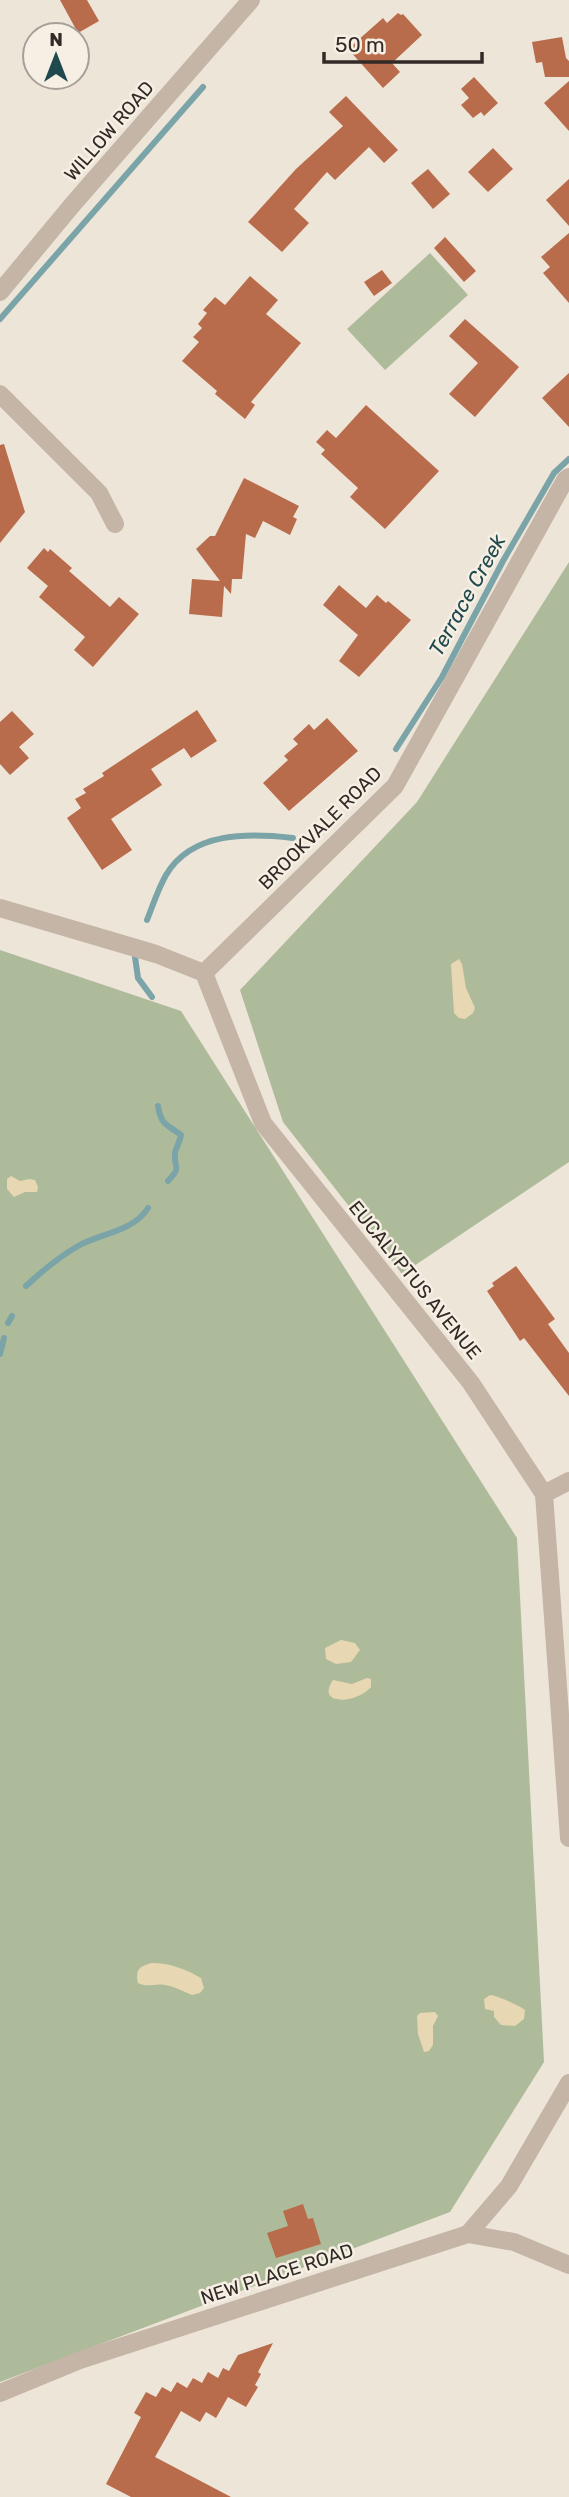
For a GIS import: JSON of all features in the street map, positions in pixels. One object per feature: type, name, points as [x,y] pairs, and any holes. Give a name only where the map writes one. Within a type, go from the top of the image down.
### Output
[{"type":"street","name":"WILLOW ROAD","points":[[0,292],[251,0]]},
{"type":"street","points":[[0,394],[99,493],[115,524]]},
{"type":"street","name":"BROOKVALE ROAD","points":[[204,973],[395,786],[546,513],[569,477]]},
{"type":"street","points":[[0,908],[156,954],[204,973]]},
{"type":"street","name":"EUCALYPTUS AVENUE","points":[[204,973],[263,1123],[471,1383],[544,1494],[569,1838]]},
{"type":"street","points":[[544,1494],[569,1481]]},
{"type":"street","points":[[468,2234],[509,2186],[569,2084]]},
{"type":"street","name":"NEW PLACE ROAD","points":[[0,2393],[80,2360],[468,2234],[514,2242],[569,2265]]},
{"type":"green space","points":[[430,253],[468,295],[385,370],[347,329]]},
{"type":"green space","points":[[569,562],[569,1162],[402,1274],[283,1122],[240,990],[417,802]]},
{"type":"green space","points":[[0,950],[181,1011],[517,1538],[544,2062],[450,2212],[0,2382]]},
{"type":"sand","points":[[459,959],[466,988],[475,1008],[465,1019],[454,1013],[451,964]]},
{"type":"sand","points":[[11,1176],[20,1181],[35,1180],[37,1192],[25,1192],[14,1197],[7,1189],[7,1179]]},
{"type":"sand","points":[[341,1640],[355,1643],[360,1650],[351,1662],[336,1664],[326,1659],[325,1648]]},
{"type":"sand","points":[[371,1679],[371,1687],[357,1697],[340,1700],[329,1694],[333,1680],[352,1684]]},
{"type":"sand","points":[[152,1963],[171,1965],[189,1972],[201,1978],[204,1988],[200,1993],[192,1995],[169,1986],[138,1983],[139,1969]]},
{"type":"sand","points":[[490,1995],[525,2010],[524,2019],[515,2026],[501,2025],[494,2017],[494,2011],[485,2009],[484,1999]]},
{"type":"sand","points":[[435,2012],[438,2016],[433,2026],[433,2045],[429,2051],[424,2052],[418,2034],[417,2016],[420,2013]]},
{"type":"building","points":[[60,0],[87,0],[99,21],[91,26],[91,21],[71,21]]},
{"type":"building","points":[[398,13],[403,14],[422,35],[392,63],[400,72],[383,88],[348,49],[383,18],[387,23]]},
{"type":"building","points":[[562,37],[569,61],[569,77],[545,77],[542,62],[536,63],[532,42]]},
{"type":"building","points":[[474,77],[498,103],[484,116],[481,112],[473,118],[461,105],[469,98],[461,89]]},
{"type":"building","points":[[569,81],[569,131],[544,103]]},
{"type":"building","points":[[346,96],[398,150],[384,163],[369,147],[335,180],[327,172],[294,209],[309,223],[282,252],[248,222],[296,169],[343,126],[329,112]]},
{"type":"building","points":[[493,148],[513,169],[488,192],[468,172]]},
{"type":"building","points":[[428,169],[450,194],[433,209],[411,183]]},
{"type":"building","points":[[569,179],[569,226],[546,200]]},
{"type":"building","points":[[569,233],[569,303],[543,273],[550,267],[541,257]]},
{"type":"building","points":[[445,237],[476,271],[464,282],[434,248]]},
{"type":"building","points":[[382,270],[392,283],[374,296],[364,282]]},
{"type":"building","points":[[250,276],[278,300],[266,314],[301,343],[251,402],[255,405],[245,419],[182,361],[199,342],[193,337],[202,328],[198,324],[207,313],[203,310],[215,297],[225,305]]},
{"type":"building","points":[[465,319],[519,367],[475,417],[449,394],[478,363],[449,336]]},
{"type":"building","points":[[569,373],[569,427],[542,398]]},
{"type":"building","points":[[366,405],[439,471],[385,529],[350,497],[358,488],[321,454],[325,450],[316,442],[327,430],[336,438]]},
{"type":"building","points":[[4,444],[25,512],[0,543],[0,445]]},
{"type":"building","points":[[244,478],[299,506],[293,517],[297,519],[290,535],[263,521],[255,538],[246,534],[242,579],[232,579],[231,594],[224,586],[222,617],[189,614],[192,579],[220,581],[196,549],[210,536],[215,536]]},
{"type":"building","points":[[44,548],[48,552],[50,549],[72,568],[69,571],[110,607],[119,597],[139,614],[93,667],[74,650],[85,637],[39,597],[48,586],[27,568]]},
{"type":"building","points":[[339,585],[366,608],[377,595],[411,620],[359,677],[339,661],[358,635],[323,605]]},
{"type":"building","points":[[197,710],[217,741],[191,758],[184,748],[151,769],[162,785],[111,819],[132,850],[102,870],[67,818],[81,808],[75,799],[86,793],[83,789],[104,776],[102,773]]},
{"type":"building","points":[[12,711],[34,734],[19,747],[29,758],[10,775],[0,764],[0,722]]},
{"type":"building","points":[[327,718],[358,751],[289,811],[263,783],[288,760],[284,756],[298,744],[293,739],[309,724],[314,730]]},
{"type":"building","points":[[516,1266],[555,1319],[548,1324],[569,1353],[569,1396],[524,1338],[520,1341],[487,1291],[494,1286],[492,1283]]},
{"type":"building","points":[[303,2204],[308,2219],[313,2218],[321,2244],[276,2258],[267,2233],[288,2226],[283,2211]]},
{"type":"building","points":[[273,2343],[258,2372],[261,2374],[255,2385],[258,2387],[246,2407],[228,2397],[216,2418],[206,2412],[200,2422],[181,2411],[155,2457],[231,2497],[131,2497],[106,2484],[141,2417],[134,2413],[146,2392],[156,2397],[162,2387],[171,2392],[177,2382],[187,2388],[193,2378],[202,2383],[208,2372],[218,2378],[223,2368],[229,2371],[238,2355]]},
{"type":"waterway","points":[[0,319],[203,87]]},
{"type":"waterway","name":"Terrace Creek","points":[[396,749],[442,677],[503,561],[554,473],[569,459]]},
{"type":"waterway","name":"Terrace Creek","points":[[147,920],[166,875],[177,861],[191,850],[223,838],[258,835],[293,838]]},
{"type":"waterway","name":"Terrace Creek","points":[[135,957],[138,978],[152,997]]},
{"type":"waterway","name":"Terrace Creek","points":[[158,1106],[163,1121],[181,1135],[175,1153],[176,1169],[168,1181]]},
{"type":"waterway","name":"Terrace Creek","points":[[26,1286],[71,1250],[125,1227],[142,1216],[148,1208]]},
{"type":"waterway","name":"Terrace Creek","points":[[8,1323],[12,1316]]},
{"type":"waterway","name":"Terrace Creek","points":[[0,1354],[4,1338]]}]
